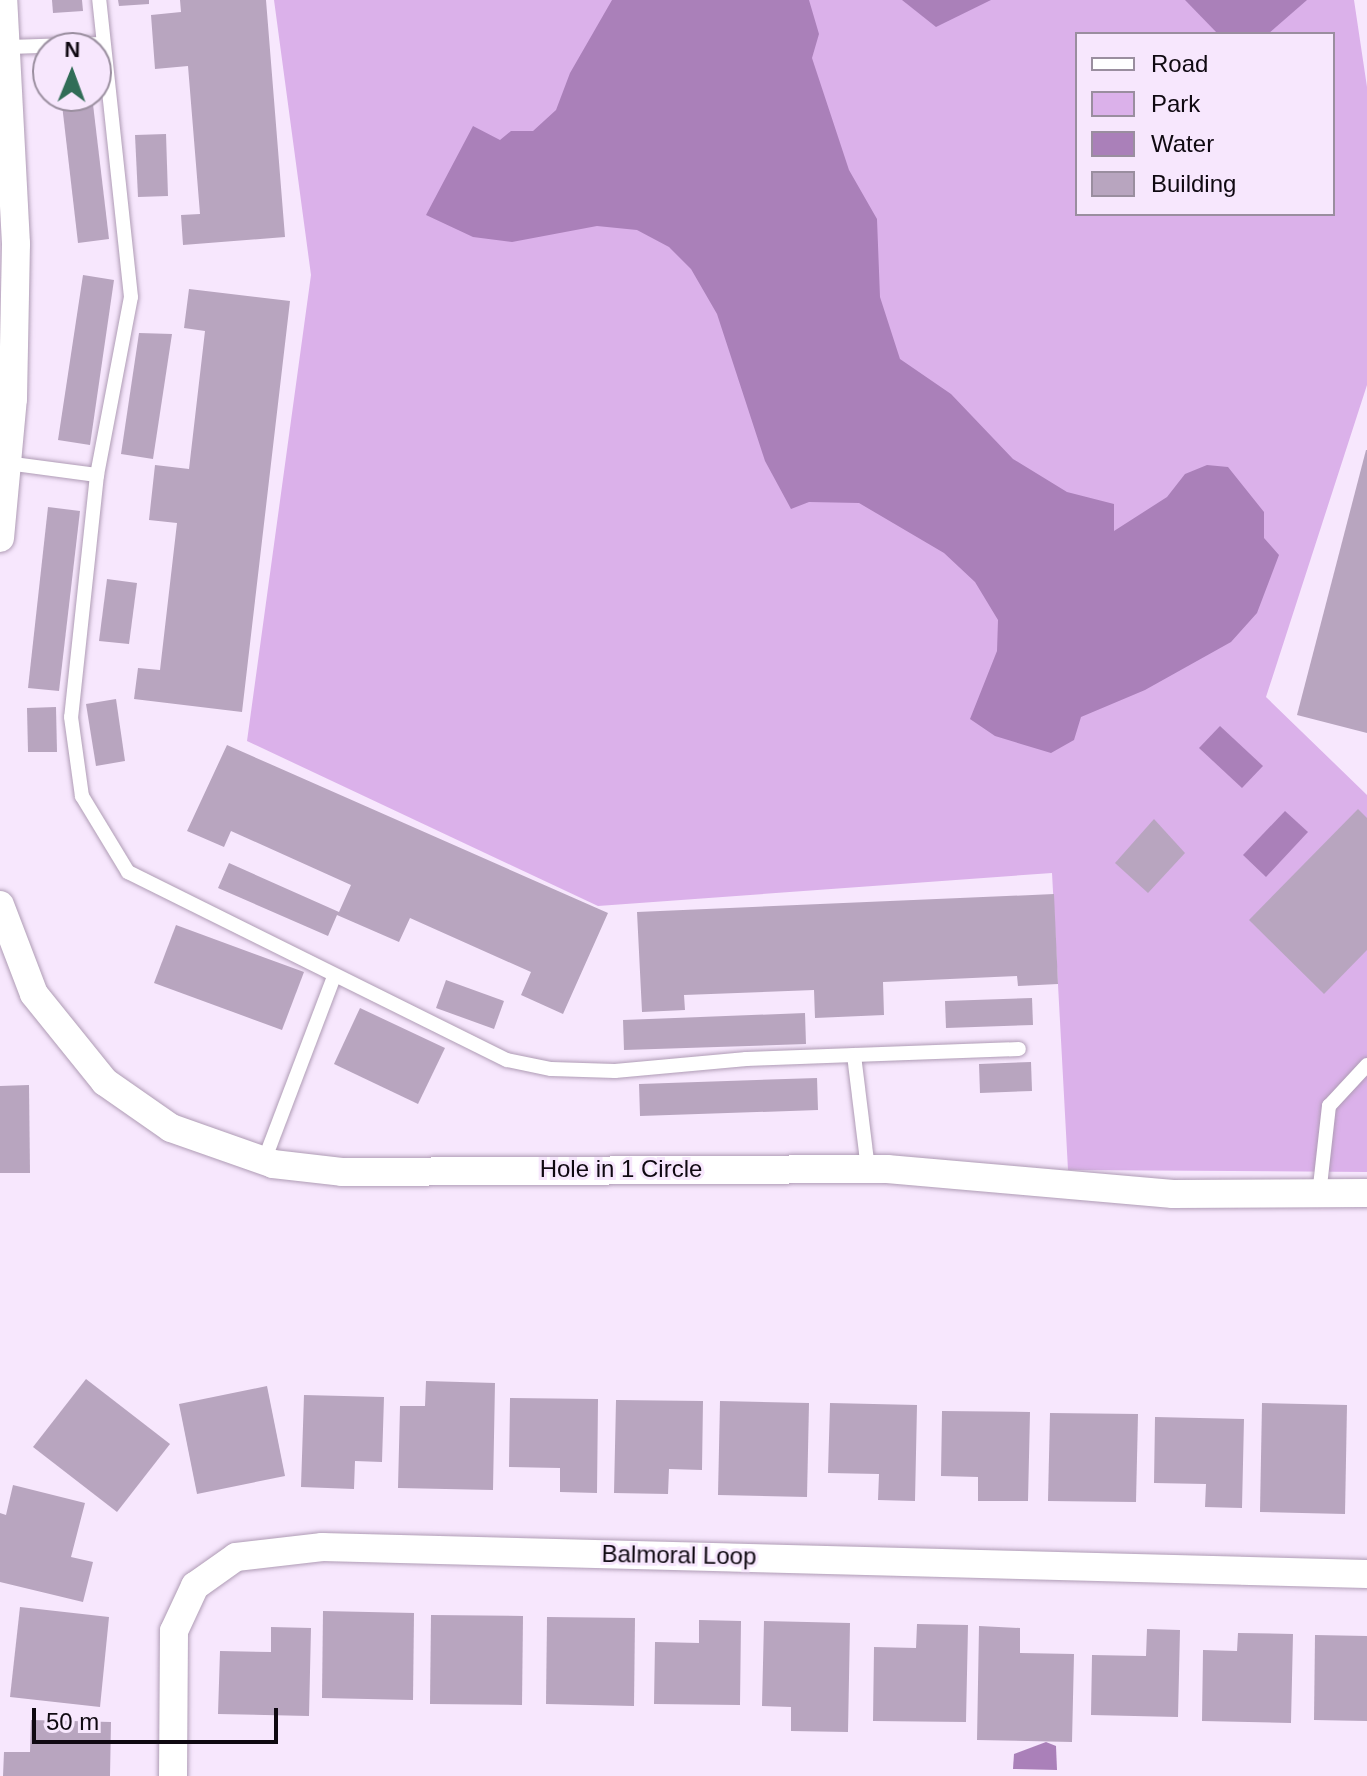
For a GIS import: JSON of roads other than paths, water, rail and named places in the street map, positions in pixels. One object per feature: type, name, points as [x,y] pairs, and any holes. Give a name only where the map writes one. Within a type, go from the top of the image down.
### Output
[{"type":"street","points":[[0,538],[7,463],[16,244],[8,47],[3,0]]},
{"type":"street","name":"Hole in 1 Circle","points":[[0,905],[34,994],[105,1082],[171,1128],[264,1161],[342,1172],[868,1169],[1173,1194],[1318,1196],[1367,1193]]},
{"type":"street","name":"Balmoral Loop","points":[[173,1776],[174,1631],[195,1586],[236,1557],[322,1547],[1367,1574]]},
{"type":"lane","points":[[99,0],[102,32]]},
{"type":"lane","points":[[8,47],[32,46]]},
{"type":"lane","points":[[111,112],[131,297],[97,475],[71,717],[82,796],[128,872],[334,977],[507,1060],[551,1069],[615,1071],[854,1055],[1019,1049]]},
{"type":"lane","points":[[7,463],[97,475]]},
{"type":"lane","points":[[264,1161],[334,977]]},
{"type":"lane","points":[[854,1055],[868,1169]]},
{"type":"lane","points":[[1318,1196],[1329,1106],[1367,1065]]},
{"type":"water","points":[[612,0],[809,0],[819,34],[812,58],[849,170],[877,219],[880,297],[900,359],[951,394],[1013,459],[1067,492],[1114,504],[1114,531],[1167,497],[1185,474],[1207,465],[1228,467],[1264,512],[1264,538],[1279,555],[1257,613],[1231,642],[1145,690],[1081,717],[1074,740],[1051,753],[995,736],[970,719],[997,651],[998,620],[975,582],[944,553],[859,503],[809,502],[791,509],[765,461],[717,314],[691,269],[669,247],[637,230],[597,226],[512,242],[473,237],[426,215],[473,126],[500,140],[511,131],[533,131],[556,110],[570,73]]},
{"type":"water","points":[[902,0],[991,0],[936,27]]},
{"type":"water","points":[[1185,0],[1307,0],[1270,32],[1216,32]]},
{"type":"water","points":[[1220,726],[1263,766],[1242,788],[1199,748]]},
{"type":"water","points":[[1285,811],[1308,832],[1266,877],[1243,855]]},
{"type":"water","points":[[1046,1742],[1056,1746],[1057,1770],[1013,1769],[1014,1754]]}]
